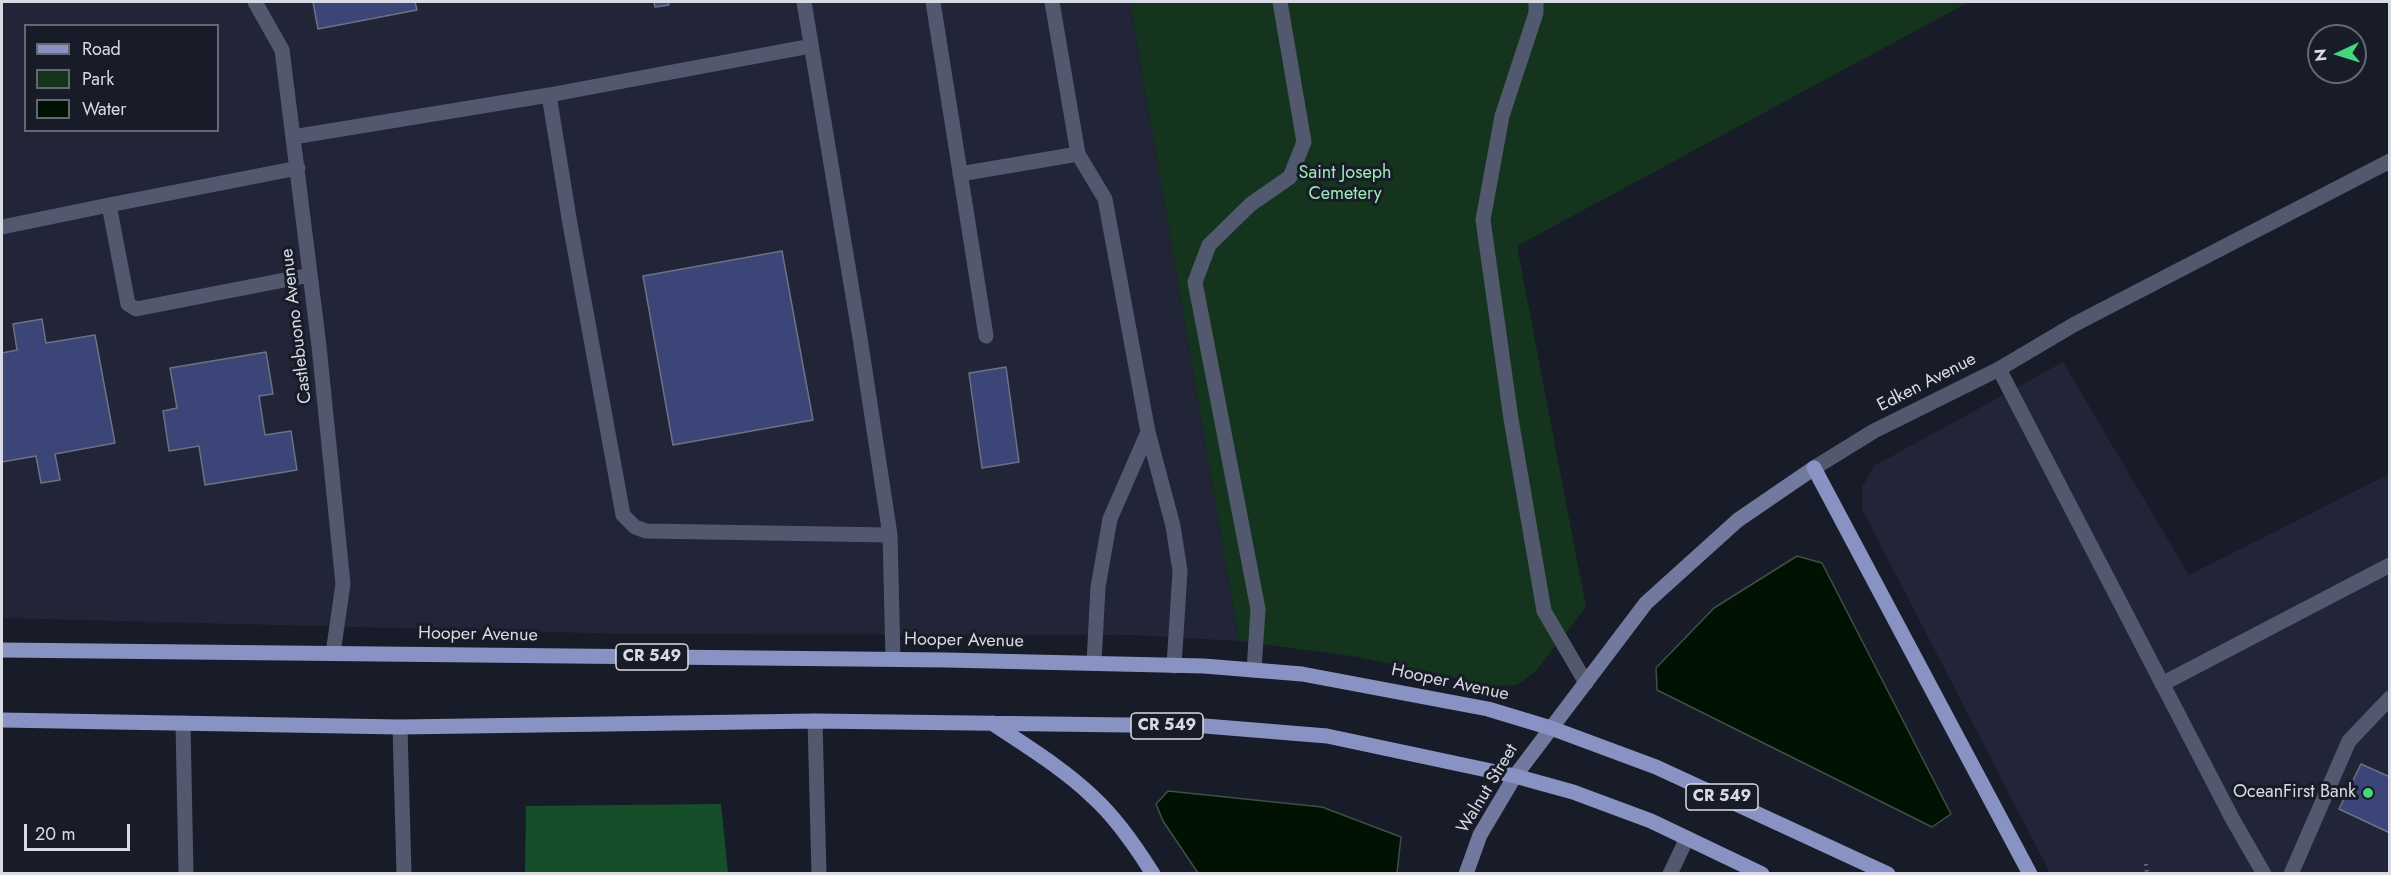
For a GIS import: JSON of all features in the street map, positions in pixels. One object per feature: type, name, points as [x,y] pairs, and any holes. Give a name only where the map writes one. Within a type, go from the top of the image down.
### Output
[{"type":"main road","points":[[1814,468],[2030,873]]},
{"type":"main road","name":"Hooper Avenue","points":[[2,650],[893,659],[1094,663],[1302,674],[1488,709],[1551,728],[1656,767],[1888,873]]},
{"type":"main road","name":"CR 549","points":[[2,718],[400,727],[815,721],[992,723],[1205,726],[1327,736],[1515,776],[1573,792],[1651,821],[1762,873]]},
{"type":"main road","points":[[992,723],[1094,797],[1143,857],[1153,873]]},
{"type":"street","name":"Castlebuono Avenue","points":[[255,2],[282,50],[327,410],[343,584],[333,653]]},
{"type":"street","points":[[804,2],[890,534],[893,659]]},
{"type":"street","points":[[933,2],[986,336]]},
{"type":"street","points":[[1052,2],[1078,154],[1106,199],[1148,432],[1173,526],[1180,572],[1174,666]]},
{"type":"street","points":[[1254,670],[1258,609],[1195,282],[1209,245],[1251,204],[1290,177],[1304,142],[1280,2]]},
{"type":"street","points":[[1536,2],[1536,14],[1502,116],[1483,220],[1511,419],[1544,611],[1586,683]]},
{"type":"street","points":[[292,137],[549,95],[811,46]]},
{"type":"street","points":[[549,95],[623,515],[635,527],[646,531],[890,534]]},
{"type":"street","points":[[960,174],[1078,154]]},
{"type":"street","name":"Edken Avenue","points":[[1551,728],[1646,603],[1738,520],[1814,468],[1874,431],[1999,369],[2075,324],[2390,161]]},
{"type":"street","points":[[2,227],[298,168]]},
{"type":"street","points":[[109,205],[128,304],[136,309],[310,275]]},
{"type":"street","points":[[1999,369],[2264,873]]},
{"type":"street","points":[[1094,663],[1098,587],[1110,519],[1148,432]]},
{"type":"street","points":[[2163,684],[2390,565]]},
{"type":"street","points":[[2291,873],[2349,741],[2390,698]]},
{"type":"street","points":[[815,721],[819,873]]},
{"type":"street","points":[[183,723],[186,873]]},
{"type":"street","points":[[400,727],[404,873]]},
{"type":"street","name":"Walnut Street","points":[[1466,873],[1480,835],[1515,776],[1551,728]]},
{"type":"street","points":[[1670,873],[1687,838]]},
{"type":"path","points":[[2146,864],[2147,873]]},
{"type":"shaded area","points":[[2,2],[1130,2],[1239,641],[1132,635],[629,634],[2,618]]},
{"type":"shaded area","points":[[2063,362],[2189,575],[2389,474],[2389,873],[2050,873],[1862,509],[1862,487],[1874,466]]},
{"type":"green space","name":"Saint Joseph Cemetery","points":[[1130,2],[1969,2],[1517,246],[1586,607],[1536,671],[1517,685],[1494,686],[1358,657],[1239,641]]},
{"type":"green space","points":[[721,804],[728,873],[525,873],[526,806]]},
{"type":"water","points":[[1797,556],[1822,563],[1951,814],[1932,827],[1657,690],[1656,668],[1714,608]]},
{"type":"water","points":[[1168,791],[1322,807],[1401,837],[1397,873],[1198,873],[1163,821],[1156,804]]},
{"type":"building","points":[[313,2],[415,2],[417,10],[318,29]]},
{"type":"building","points":[[654,2],[668,2],[669,5],[655,7]]},
{"type":"building","points":[[782,251],[813,420],[673,445],[643,276]]},
{"type":"building","points":[[42,319],[46,343],[95,335],[115,443],[55,454],[60,480],[41,483],[36,456],[2,462],[2,353],[17,350],[13,324]]},
{"type":"building","points":[[266,352],[273,394],[259,396],[265,435],[291,431],[297,470],[205,485],[199,446],[169,451],[163,411],[177,408],[170,368]]},
{"type":"building","points":[[1006,367],[1019,462],[982,468],[969,373]]},
{"type":"building","name":"OceanFirst Bank","points":[[2361,764],[2390,777],[2390,833],[2339,809]]},
{"type":"place","name":"OceanFirst Bank","points":[[2368,793]]}]
